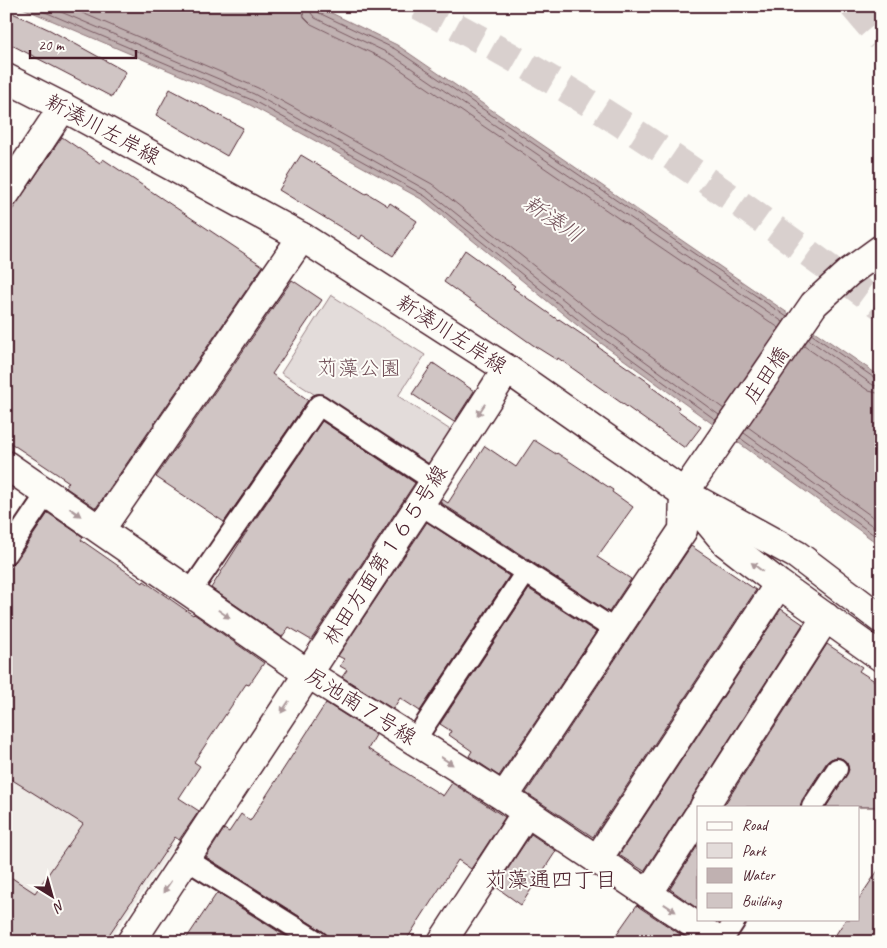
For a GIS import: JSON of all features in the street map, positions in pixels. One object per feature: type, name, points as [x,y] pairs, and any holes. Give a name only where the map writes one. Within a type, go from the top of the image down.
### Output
[{"type":"street","name":"新湊川左岸線","points":[[6,78],[302,237],[507,369],[684,493],[797,555],[881,619]]},
{"type":"street","points":[[6,193],[63,107]]},
{"type":"street","points":[[100,530],[302,237]]},
{"type":"street","name":"庄田橋","points":[[684,493],[814,304],[848,272],[881,249]]},
{"type":"street","name":"林田方面第１６５号線","points":[[131,942],[507,369]]},
{"type":"street","name":"尻池南７号線","points":[[6,465],[191,591],[307,673],[504,797],[721,942]]},
{"type":"street","points":[[684,493],[726,543],[881,657]]},
{"type":"street","points":[[504,797],[683,530],[684,493]]},
{"type":"street","points":[[597,860],[780,584]]},
{"type":"street","points":[[705,806],[826,617]]},
{"type":"street","points":[[442,942],[526,813]]},
{"type":"street","points":[[648,894],[697,818]]},
{"type":"lane","points":[[191,591],[319,405],[526,572],[616,630]]},
{"type":"lane","points":[[6,554],[47,493]]},
{"type":"lane","points":[[415,740],[526,572]]},
{"type":"lane","points":[[813,806],[837,769]]},
{"type":"lane","points":[[186,859],[318,942]]},
{"type":"lane","points":[[721,942],[735,920]]},
{"type":"shaded area","points":[[6,728],[175,845],[109,942],[6,942]]},
{"type":"green space","name":"苅藻公園","points":[[331,295],[425,355],[398,396],[455,433],[431,469],[281,373]]},
{"type":"water","name":"新湊川","points":[[18,6],[317,6],[397,45],[881,377],[881,546],[583,330],[423,200],[250,105]]},
{"type":"building","points":[[6,10],[50,30],[126,72],[112,97],[6,42]]},
{"type":"building","points":[[170,89],[243,128],[227,156],[156,115]]},
{"type":"building","points":[[62,137],[100,163],[103,159],[263,266],[96,508],[65,487],[69,482],[6,440],[6,219]]},
{"type":"building","points":[[301,155],[388,206],[390,203],[417,221],[393,256],[362,235],[360,239],[279,190]]},
{"type":"building","points":[[465,250],[515,286],[513,288],[599,346],[679,407],[677,410],[701,427],[685,448],[558,358],[557,360],[533,345],[444,282]]},
{"type":"building","points":[[292,280],[322,300],[272,374],[308,400],[224,522],[156,477]]},
{"type":"building","points":[[433,363],[474,391],[454,422],[412,394]]},
{"type":"building","points":[[322,421],[415,483],[311,640],[289,627],[282,637],[211,588]]},
{"type":"building","points":[[534,440],[613,490],[612,492],[633,507],[597,557],[631,579],[609,612],[440,502],[442,499],[448,503],[485,446],[516,467]]},
{"type":"building","points":[[48,513],[83,537],[81,540],[143,583],[144,581],[194,614],[264,663],[249,685],[246,684],[194,762],[200,766],[179,798],[199,811],[179,840],[175,837],[104,942],[6,942],[6,874],[35,893],[83,824],[6,776],[6,569],[16,561]]},
{"type":"building","points":[[427,522],[509,576],[420,711],[400,698],[393,709],[342,677],[347,670],[340,666],[344,659],[338,656]]},
{"type":"building","points":[[691,546],[756,590],[593,837],[526,793]]},
{"type":"building","points":[[529,589],[596,632],[499,776],[469,756],[472,751],[449,735],[451,731],[440,724]]},
{"type":"building","points":[[781,609],[803,624],[689,804],[644,871],[619,855]]},
{"type":"building","points":[[827,644],[862,667],[859,671],[881,685],[881,807],[827,806],[849,770],[847,763],[837,757],[827,762],[802,800],[800,806],[724,806]]},
{"type":"building","points":[[326,703],[376,735],[368,749],[443,796],[452,783],[505,817],[471,869],[458,860],[405,942],[330,942],[324,932],[206,857],[224,829],[229,832],[241,814],[250,821]]},
{"type":"building","points":[[531,834],[556,851],[521,905],[496,887]]},
{"type":"building","points":[[697,847],[697,908],[670,889]]},
{"type":"building","points":[[881,866],[881,942],[831,942],[845,920],[860,920],[860,897]]},
{"type":"building","points":[[217,893],[295,942],[184,942]]},
{"type":"building","points":[[637,905],[639,907],[692,942],[611,942]]},
{"type":"tunnel","points":[[419,6],[541,74],[620,122],[733,199],[881,306]]},
{"type":"tunnel","points":[[853,6],[881,39]]},
{"type":"district","name":"苅藻通四丁目","points":[[551,880]]}]
